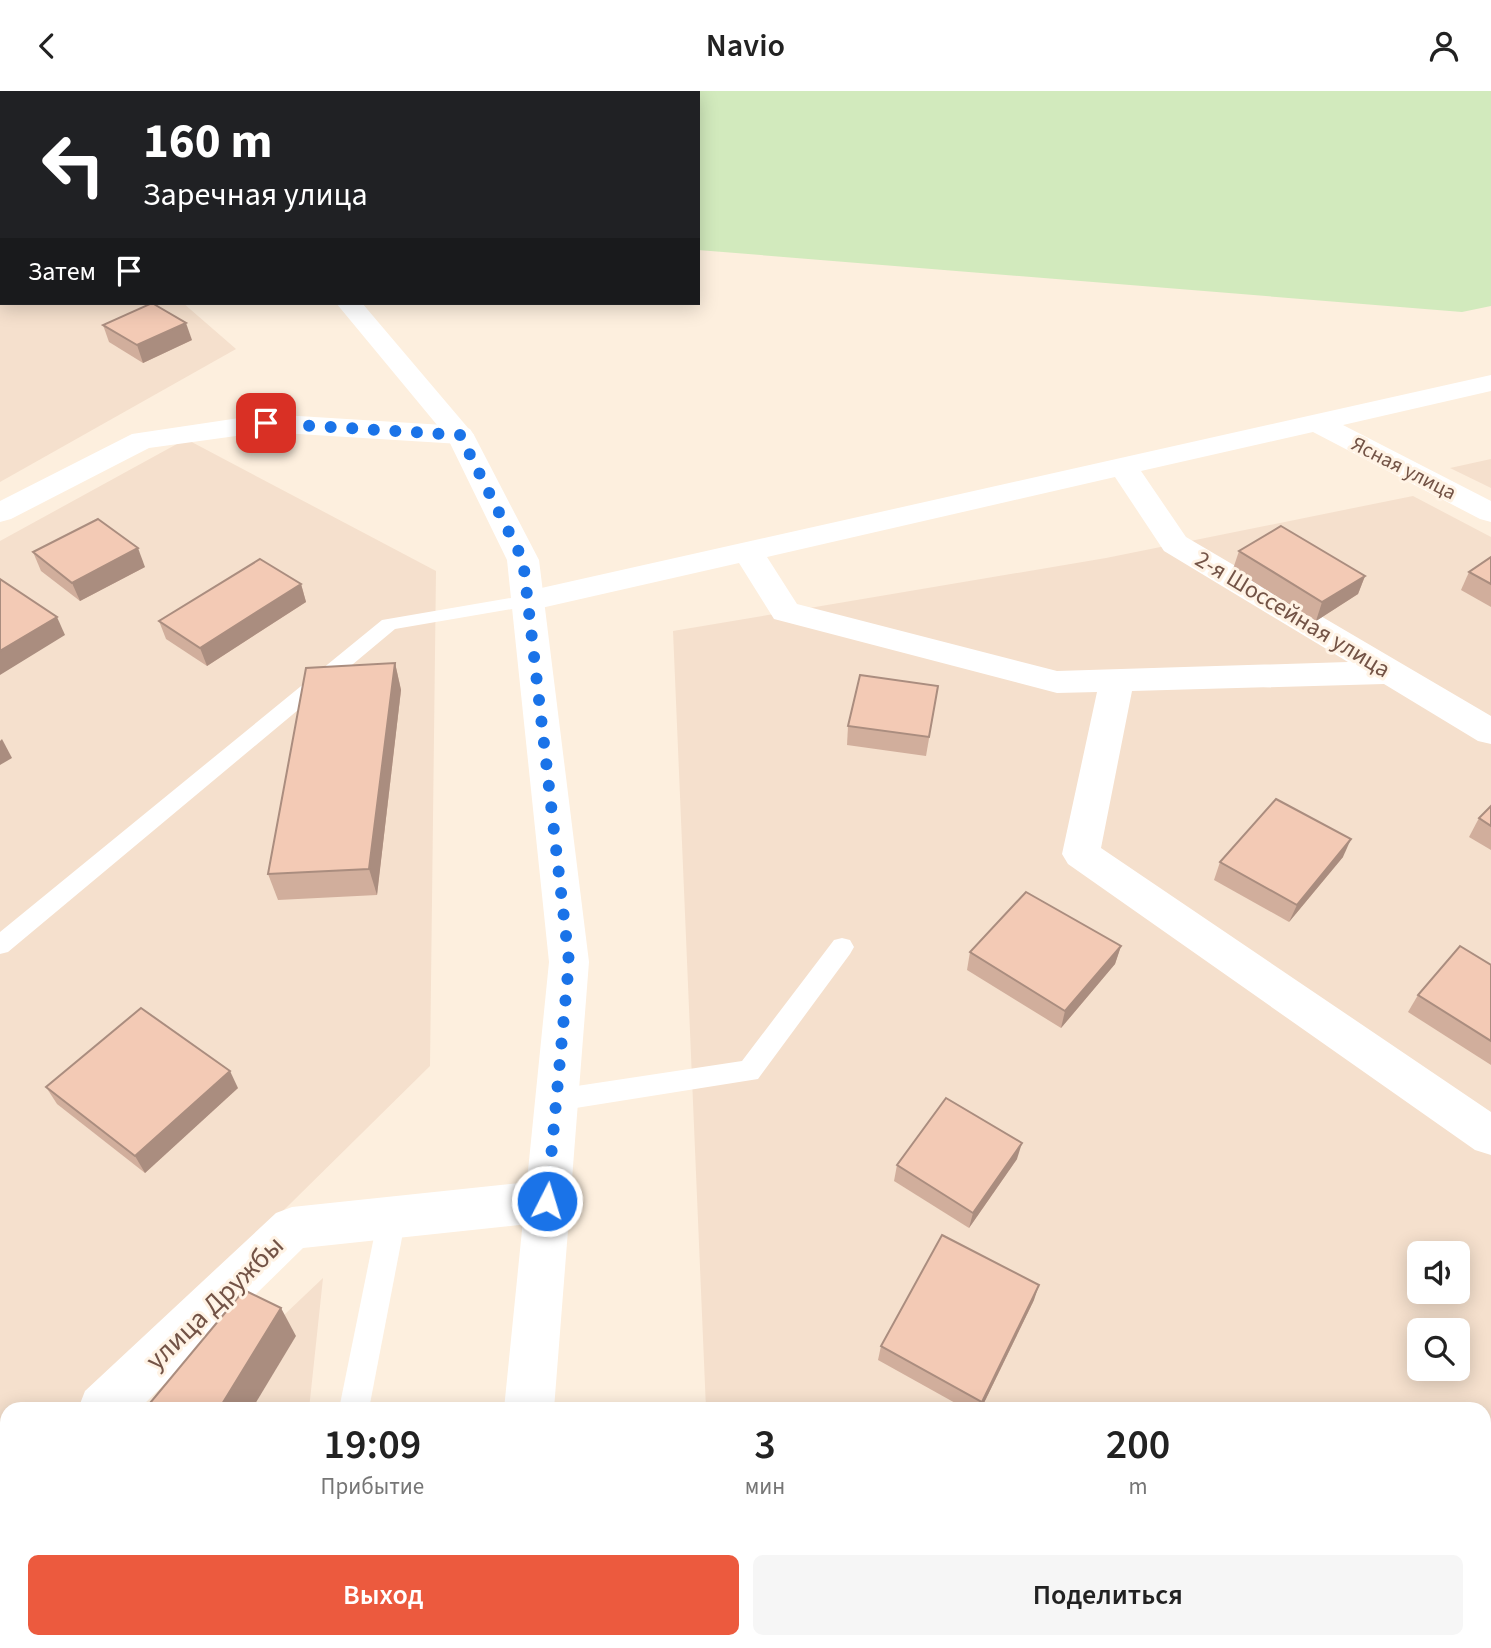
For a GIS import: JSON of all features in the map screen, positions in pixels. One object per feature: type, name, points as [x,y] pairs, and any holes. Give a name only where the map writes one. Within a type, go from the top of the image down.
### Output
[{"type":"street","points":[[351,305],[460,435],[523,560],[569,962],[530,1402]]},
{"type":"street","points":[[528,601],[1491,383]]},
{"type":"street","points":[[0,513],[142,440],[266,423],[460,435]]},
{"type":"street","name":"Ясная улица","points":[[1317,423],[1491,513]]},
{"type":"street","name":"2-я Шоссейная улица","points":[[1123,467],[1175,544],[1491,731]]},
{"type":"street","points":[[748,552],[786,612],[1057,682],[1390,672]]},
{"type":"street","points":[[1116,680],[1081,854],[1491,1136]]},
{"type":"street","name":"улица Дружбы","points":[[110,1402],[292,1228],[547,1201]]},
{"type":"lane","points":[[0,945],[389,624],[528,601]]},
{"type":"lane","points":[[557,1100],[748,1071],[842,947]]},
{"type":"lane","points":[[355,1402],[392,1217]]},
{"type":"shaded area","points":[[0,305],[185,305],[236,349],[0,482]]},
{"type":"shaded area","points":[[186,439],[436,571],[430,1066],[89,1402],[0,1402],[0,541]]},
{"type":"shaded area","points":[[1491,459],[1491,488],[1450,468]]},
{"type":"shaded area","points":[[1413,496],[1491,537],[1491,1402],[706,1402],[673,631],[1106,558]]},
{"type":"shaded area","points":[[323,1278],[310,1402],[192,1402]]},
{"type":"green space","points":[[700,91],[1491,91],[1491,306],[1462,312],[700,250]]},
{"type":"building","points":[[148,305],[155,305],[186,323],[137,345],[103,325]]},
{"type":"building","points":[[98,519],[138,548],[72,583],[33,552]]},
{"type":"building","points":[[1281,526],[1365,576],[1322,602],[1239,551]]},
{"type":"building","points":[[1491,557],[1491,584],[1469,572]]},
{"type":"building","points":[[260,559],[301,584],[200,648],[159,621]]},
{"type":"building","points":[[0,579],[57,617],[0,651]]},
{"type":"building","points":[[395,663],[369,869],[268,874],[306,668]]},
{"type":"building","points":[[860,675],[938,686],[929,737],[848,726]]},
{"type":"building","points":[[1276,799],[1351,839],[1297,905],[1220,862]]},
{"type":"building","points":[[1491,806],[1491,826],[1479,818]]},
{"type":"building","points":[[1026,892],[1121,946],[1065,1011],[970,952]]},
{"type":"building","points":[[1460,946],[1491,965],[1491,1041],[1418,995]]},
{"type":"building","points":[[141,1008],[230,1071],[135,1156],[46,1087]]},
{"type":"building","points":[[946,1098],[1022,1143],[973,1213],[897,1165]]},
{"type":"building","points":[[942,1235],[1039,1285],[982,1402],[881,1346]]},
{"type":"building","points":[[244,1290],[281,1308],[223,1402],[151,1402]]},
{"type":"route","points":[[266,423],[460,435],[523,560],[569,962],[547,1201]]}]
